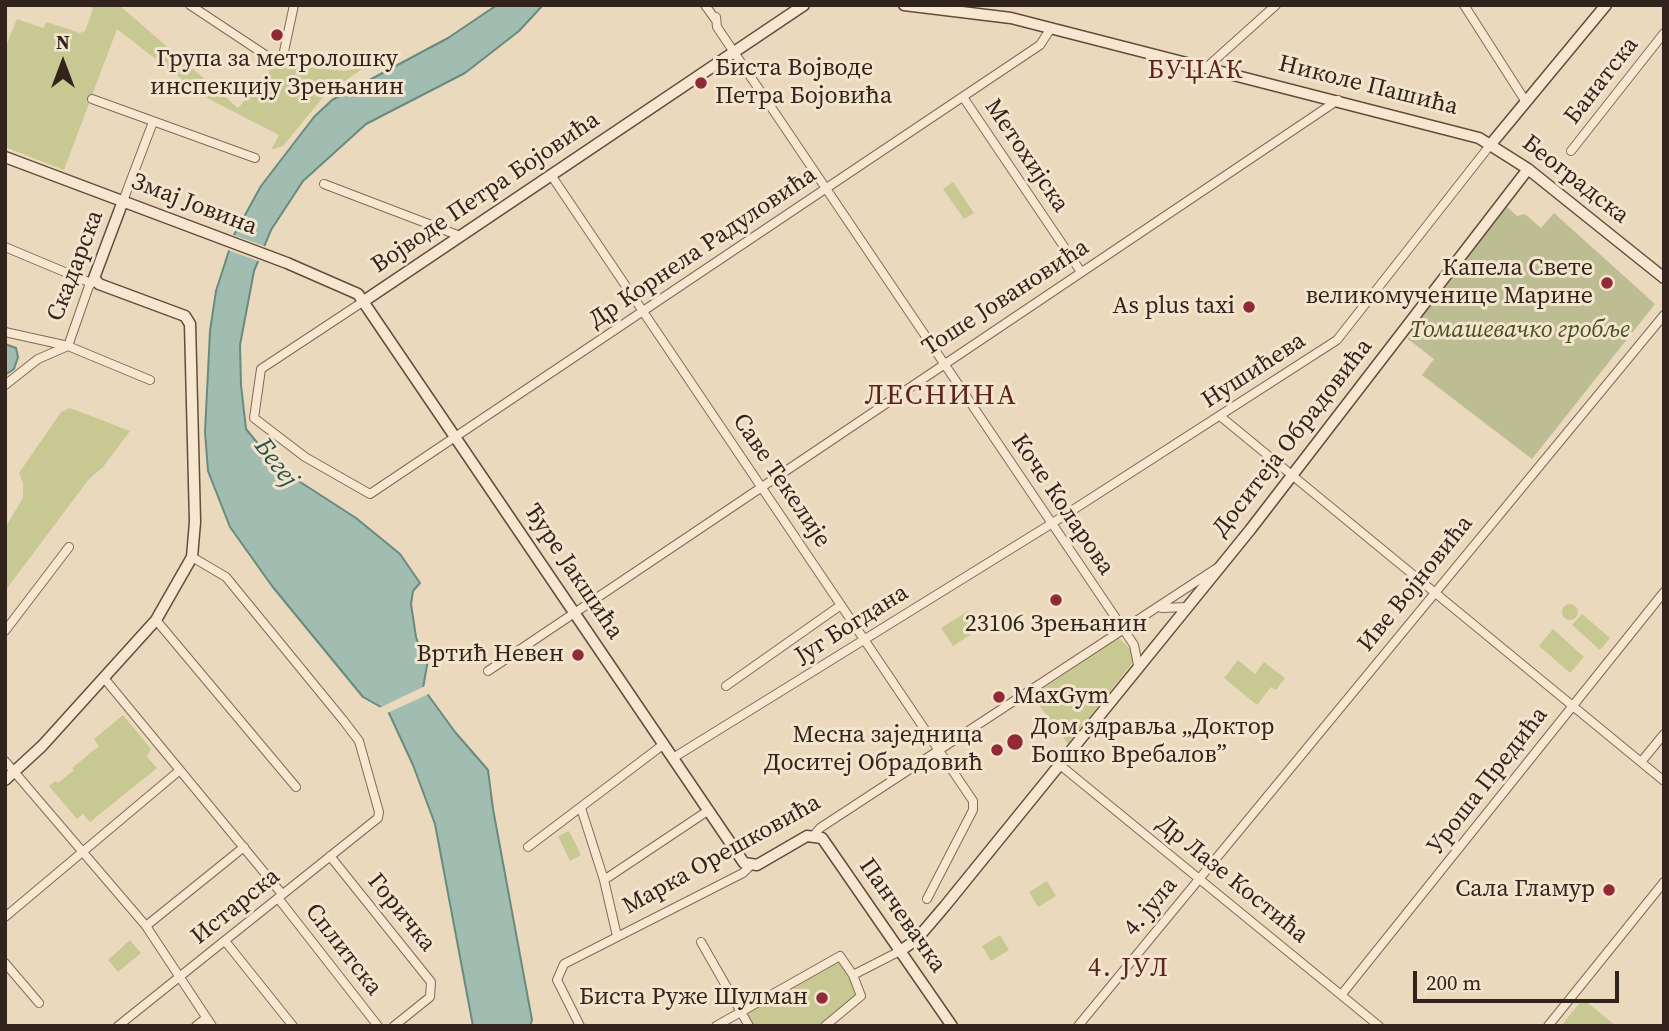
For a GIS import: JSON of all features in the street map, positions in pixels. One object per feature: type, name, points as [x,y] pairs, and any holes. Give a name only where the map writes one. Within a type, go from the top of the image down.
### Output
[{"type":"street","points":[[190,5],[276,62],[283,56],[294,5]]},
{"type":"street","name":"Коче Коларова","points":[[705,5],[1137,649],[1138,665]]},
{"type":"street","name":"Војводе Петра Бојовића","points":[[370,494],[304,457],[254,418],[261,369],[804,5]]},
{"type":"street","name":"Николе Пашића","points":[[904,5],[983,13],[1051,28],[1463,132],[1491,144]]},
{"type":"street","points":[[1207,67],[1276,5]]},
{"type":"street","points":[[1464,5],[1525,102]]},
{"type":"street","points":[[1491,144],[1606,5]]},
{"type":"street","name":"Др Корнела Радуловића","points":[[370,494],[1040,45],[1051,28]]},
{"type":"street","name":"Банатска","points":[[1571,151],[1664,33]]},
{"type":"street","name":"Метохијска","points":[[963,97],[1082,272]]},
{"type":"street","points":[[92,99],[255,158]]},
{"type":"street","name":"Тоше Јовановића","points":[[488,671],[943,362],[1338,100]]},
{"type":"street","name":"Скадарска","points":[[68,346],[153,122]]},
{"type":"street","name":"Београдска","points":[[1491,144],[1528,169],[1664,278]]},
{"type":"street","name":"Нушићева","points":[[1051,524],[1337,340],[1491,144]]},
{"type":"street","name":"Змај Јовина","points":[[5,157],[281,261],[353,290],[364,301]]},
{"type":"street","name":"Доситеја Обрадовића","points":[[900,951],[916,940],[1220,567],[1528,169]]},
{"type":"street","name":"Саве Текелије","points":[[551,175],[973,801],[974,810],[927,899]]},
{"type":"street","points":[[324,184],[460,236]]},
{"type":"street","points":[[5,247],[188,318],[195,522],[192,557],[156,620],[10,776]]},
{"type":"street","name":"Ђуре Јакшића","points":[[364,301],[744,863],[750,866]]},
{"type":"street","name":"Иве Војновића","points":[[1200,878],[1664,315]]},
{"type":"street","points":[[5,332],[68,346],[150,380]]},
{"type":"street","points":[[35,337],[39,344],[38,359]]},
{"type":"street","points":[[5,385],[38,359],[68,346]]},
{"type":"street","points":[[1220,416],[1664,781]]},
{"type":"street","name":"Југ Богдана","points":[[673,758],[1051,524]]},
{"type":"street","points":[[5,631],[69,547]]},
{"type":"street","name":"Истарска","points":[[118,1026],[378,818],[378,806],[356,738],[226,577],[192,557]]},
{"type":"street","name":"Доситеја Обрадовића","points":[[1152,611],[1220,567]]},
{"type":"street","name":"Уроша Предића","points":[[1342,994],[1664,592]]},
{"type":"street","name":"Југ Богдана","points":[[726,686],[841,605]]},
{"type":"street","points":[[939,751],[1152,611],[1168,606],[1187,607]]},
{"type":"street","points":[[156,620],[296,787]]},
{"type":"street","name":"Сплитска","points":[[104,678],[244,847],[378,1026]]},
{"type":"street","points":[[1641,762],[1664,734]]},
{"type":"street","points":[[528,847],[664,744]]},
{"type":"street","name":"Марка Орешковића","points":[[580,1026],[557,980],[559,970],[564,964],[814,835],[939,751]]},
{"type":"street","points":[[5,761],[10,776],[83,852],[146,926],[212,1026]]},
{"type":"street","name":"Др Лазе Костића","points":[[1060,765],[1379,1026]]},
{"type":"street","points":[[5,918],[180,770]]},
{"type":"street","points":[[581,808],[604,880],[617,936]]},
{"type":"street","points":[[604,880],[709,810]]},
{"type":"street","name":"Панчевачка","points":[[814,835],[825,841],[952,1026]]},
{"type":"street","points":[[146,926],[244,847]]},
{"type":"street","name":"Горичка","points":[[330,856],[431,982],[430,997],[394,1026]]},
{"type":"street","name":"4. јула","points":[[1078,1026],[1200,878]]},
{"type":"street","points":[[1548,1026],[1664,882]]},
{"type":"street","points":[[225,941],[293,1026]]},
{"type":"street","points":[[701,942],[749,1026]]},
{"type":"street","points":[[853,975],[900,951]]},
{"type":"street","points":[[716,1026],[835,957],[843,959],[853,975],[860,990],[860,1000],[825,1026]]},
{"type":"street","points":[[5,963],[39,1003]]},
{"type":"street","points":[[196,1026],[206,1018]]},
{"type":"green space","points":[[89,5],[119,5],[238,108],[276,64],[344,71],[365,67],[325,95],[283,146],[271,150],[279,135],[205,97],[117,29],[64,170],[5,147],[5,48],[17,19],[43,28],[47,22],[80,33],[85,31],[93,9]]},
{"type":"green space","points":[[953,182],[974,213],[964,219],[943,189]]},
{"type":"green space","name":"Томашевачко гробље","points":[[1505,205],[1517,216],[1525,214],[1541,228],[1554,213],[1655,304],[1532,459],[1422,375],[1434,359],[1408,339],[1431,301]]},
{"type":"green space","points":[[70,408],[130,431],[103,467],[89,479],[5,591],[5,528],[23,498],[23,483],[19,473],[61,412]]},
{"type":"green space","points":[[1567,604],[1573,604],[1578,612],[1576,618],[1567,620],[1562,615],[1562,609]]},
{"type":"green space","points":[[968,611],[979,629],[953,646],[941,628]]},
{"type":"green space","points":[[1582,614],[1610,638],[1600,650],[1572,625]]},
{"type":"green space","points":[[1553,629],[1584,657],[1570,673],[1539,646]]},
{"type":"green space","points":[[1119,638],[1133,652],[1134,661],[1068,744],[1032,696]]},
{"type":"green space","points":[[1238,660],[1255,674],[1264,662],[1285,678],[1276,690],[1271,687],[1257,705],[1224,678]]},
{"type":"green space","points":[[123,715],[151,749],[147,757],[157,768],[90,822],[83,814],[77,819],[49,786],[55,781],[58,783],[74,770],[72,768],[99,746],[94,739]]},
{"type":"green space","points":[[569,831],[581,855],[570,861],[558,836]]},
{"type":"green space","points":[[1047,881],[1056,896],[1038,907],[1029,892]]},
{"type":"green space","points":[[1000,935],[1009,950],[991,961],[982,946]]},
{"type":"green space","points":[[130,940],[141,953],[118,972],[108,960]]},
{"type":"green space","points":[[839,959],[857,995],[836,1014],[818,1026],[751,1026],[744,1012]]},
{"type":"green space","points":[[1583,999],[1616,1026],[1561,1026]]},
{"type":"shaded area","points":[[497,5],[543,5],[519,31],[465,73],[366,124],[303,181],[271,230],[254,271],[240,345],[241,385],[246,429],[277,467],[356,518],[400,554],[420,583],[413,591],[411,604],[419,646],[429,654],[423,688],[455,732],[488,770],[532,1020],[530,1026],[473,1026],[435,824],[413,765],[388,711],[363,697],[272,586],[230,527],[208,471],[205,432],[210,331],[216,291],[234,235],[261,186],[314,117],[332,100],[448,38]]},
{"type":"shaded area","points":[[5,344],[16,348],[18,357],[14,369],[5,375]]},
{"type":"pier","points":[[231,234],[267,247],[261,262],[225,249]]},
{"type":"pier","points":[[427,685],[431,693],[385,714],[377,709]]},
{"type":"place","name":"Група за метролошку инспекцију Зрењанин","points":[[277,35]]},
{"type":"place","name":"Биста Војводе Петра Бојовића","points":[[701,83]]},
{"type":"place","name":"Капела Свете великомученице Марине","points":[[1607,283]]},
{"type":"place","name":"As plus taxi","points":[[1249,307]]},
{"type":"place","name":"23106 Зрењанин","points":[[1056,600]]},
{"type":"place","name":"Вртић Невен","points":[[578,655]]},
{"type":"place","name":"MaxGym","points":[[999,697]]},
{"type":"place","name":"Дом здравља „Доктор Бошко Вребалов”","points":[[1015,742]]},
{"type":"place","name":"Месна заједница Доситеј Обрадовић","points":[[997,750]]},
{"type":"place","name":"Сала Гламур","points":[[1609,890]]},
{"type":"place","name":"Биста Руже Шулман","points":[[822,998]]},
{"type":"district","name":"БУЏАК","points":[[1196,71]]},
{"type":"district","name":"ЛЕСНИНА","points":[[941,397]]},
{"type":"district","name":"4. ЈУЛ","points":[[1129,969]]},
{"type":"water label","name":"Бегеј","points":[[275,463]]}]
